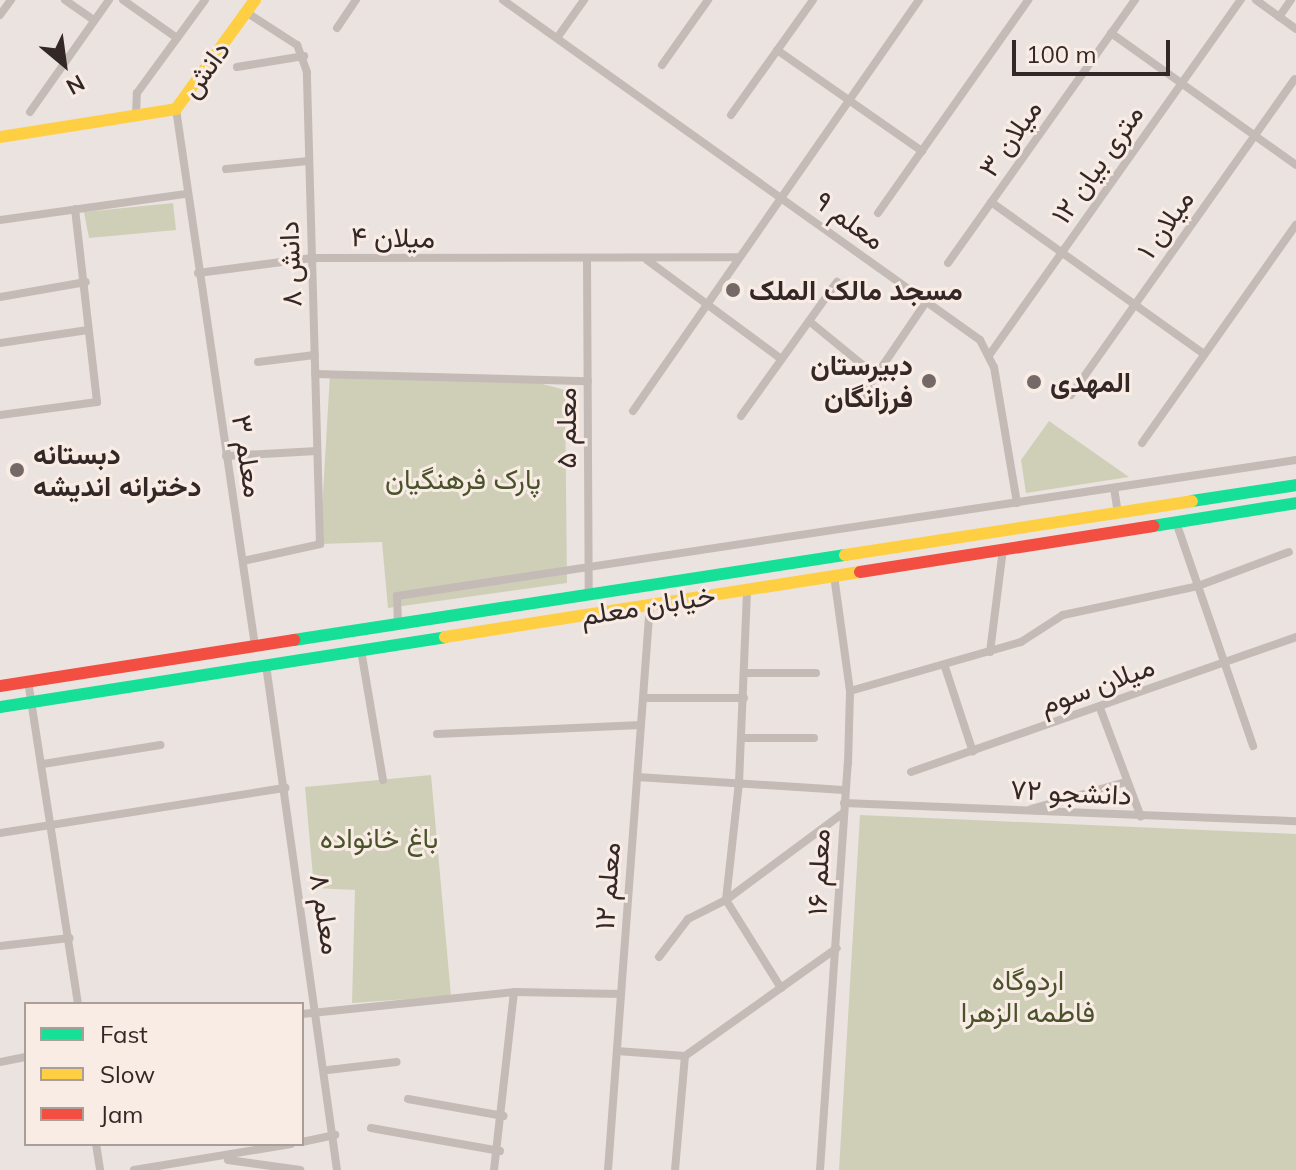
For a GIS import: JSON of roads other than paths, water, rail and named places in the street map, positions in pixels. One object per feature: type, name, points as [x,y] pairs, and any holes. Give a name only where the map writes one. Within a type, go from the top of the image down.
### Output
[{"type":"main road","name":"دانش","points":[[0,137],[176,109],[255,0]]},
{"type":"main road","name":"خیابان معلم","points":[[0,686],[1296,485]]},
{"type":"main road","points":[[1241,494],[1243,512]]},
{"type":"main road","name":"خیابان معلم","points":[[0,707],[1296,503]]},
{"type":"street","points":[[0,15],[11,0]]},
{"type":"street","points":[[65,0],[94,20]]},
{"type":"street","points":[[30,112],[109,0]]},
{"type":"street","points":[[123,0],[177,38]]},
{"type":"street","points":[[136,117],[137,93],[205,0]]},
{"type":"street","points":[[337,28],[356,0]]},
{"type":"street","name":"معلم ۹","points":[[503,0],[926,302],[990,354]]},
{"type":"street","points":[[557,38],[584,0]]},
{"type":"street","points":[[662,65],[708,0]]},
{"type":"street","points":[[731,115],[813,0]]},
{"type":"street","points":[[633,411],[779,196],[919,0]]},
{"type":"street","points":[[878,213],[1028,0]]},
{"type":"street","name":"میلان ۳","points":[[948,263],[1135,0]]},
{"type":"street","name":"۱۲ متری بیان","points":[[990,354],[1241,0]]},
{"type":"street","points":[[1256,0],[1296,29]]},
{"type":"street","points":[[1279,17],[1291,0]]},
{"type":"street","points":[[246,12],[304,56]]},
{"type":"street","points":[[1111,33],[1296,165]]},
{"type":"street","points":[[777,50],[922,151]]},
{"type":"street","points":[[237,67],[304,56]]},
{"type":"street","name":"دانش ۸","points":[[243,561],[320,544],[304,56]]},
{"type":"street","name":"میلان ۱","points":[[1071,395],[1295,79]]},
{"type":"street","name":"معلم ۳","points":[[176,109],[184,194],[255,646]]},
{"type":"street","points":[[226,169],[309,161]]},
{"type":"street","points":[[0,220],[184,194]]},
{"type":"street","points":[[991,202],[1204,354]]},
{"type":"street","points":[[0,415],[97,402],[86,282],[75,209]]},
{"type":"street","points":[[1142,443],[1296,225]]},
{"type":"street","name":"میلان ۴","points":[[198,273],[312,258],[587,262],[737,257]]},
{"type":"street","points":[[646,260],[780,358]]},
{"type":"street","name":"معلم ۵","points":[[587,262],[589,595]]},
{"type":"street","points":[[0,297],[86,282]]},
{"type":"street","points":[[741,416],[837,282]]},
{"type":"street","points":[[858,402],[926,302]]},
{"type":"street","points":[[809,321],[875,375]]},
{"type":"street","points":[[0,343],[88,330]]},
{"type":"street","points":[[990,354],[1017,503]]},
{"type":"street","points":[[258,362],[315,355]]},
{"type":"street","points":[[315,374],[588,381]]},
{"type":"street","points":[[226,456],[317,451]]},
{"type":"street","points":[[398,624],[397,596],[1296,460]]},
{"type":"street","points":[[1114,488],[1118,513]]},
{"type":"street","points":[[1176,522],[1253,746]]},
{"type":"street","points":[[990,652],[1003,549]]},
{"type":"street","points":[[850,691],[945,667],[1021,642],[1063,615],[1198,586],[1289,552]]},
{"type":"street","name":"معلم ۱۶","points":[[820,1170],[837,948],[850,691],[834,576]]},
{"type":"street","points":[[747,589],[739,783],[726,900],[781,988]]},
{"type":"street","name":"معلم ۱۲","points":[[608,1170],[650,604]]},
{"type":"street","name":"میلان سوم","points":[[911,772],[1296,637]]},
{"type":"street","points":[[361,650],[383,780]]},
{"type":"street","name":"معلم ۸","points":[[266,665],[328,1070],[337,1170]]},
{"type":"street","points":[[945,667],[973,752]]},
{"type":"street","points":[[745,673],[816,673]]},
{"type":"street","points":[[28,681],[78,1002]]},
{"type":"street","points":[[643,698],[744,698]]},
{"type":"street","points":[[1100,708],[1141,817]]},
{"type":"street","points":[[437,734],[641,725]]},
{"type":"street","points":[[742,738],[814,738]]},
{"type":"street","points":[[43,764],[160,745]]},
{"type":"street","points":[[637,777],[844,790]]},
{"type":"street","points":[[1021,812],[1126,782]]},
{"type":"street","points":[[0,833],[285,788]]},
{"type":"street","points":[[659,957],[688,919],[726,900],[843,808]]},
{"type":"street","name":"دانشجو ۷۲","points":[[843,808],[1296,821]]},
{"type":"street","points":[[0,946],[70,938]]},
{"type":"street","points":[[617,1051],[685,1056],[837,948]]},
{"type":"street","points":[[494,1170],[500,1151],[514,992]]},
{"type":"street","points":[[304,1014],[514,992],[621,994]]},
{"type":"street","points":[[675,1170],[685,1056]]},
{"type":"street","points":[[0,1062],[24,1057]]},
{"type":"street","points":[[328,1070],[397,1062]]},
{"type":"street","points":[[408,1099],[503,1116]]},
{"type":"street","points":[[371,1128],[500,1151]]},
{"type":"street","points":[[304,1142],[335,1135]]},
{"type":"street","points":[[96,1146],[100,1170]]},
{"type":"street","points":[[134,1170],[219,1159],[281,1146]]},
{"type":"street","points":[[219,1159],[300,1170]]},
{"type":"place","name":"مسجد مالک الملک","points":[[733,290]]},
{"type":"place","name":"دبیرستان فرزانگان","points":[[929,381]]},
{"type":"place","name":"المهدی","points":[[1034,382]]},
{"type":"place","name":"دبستانه دخترانه اندیشه","points":[[17,470]]},
{"type":"park label","name":"پارک فرهنگیان","points":[[463,479]]},
{"type":"park label","name":"باغ خانواده","points":[[379,838]]},
{"type":"park label","name":"اردوگاه فاطمه الزهرا","points":[[1028,996]]}]
